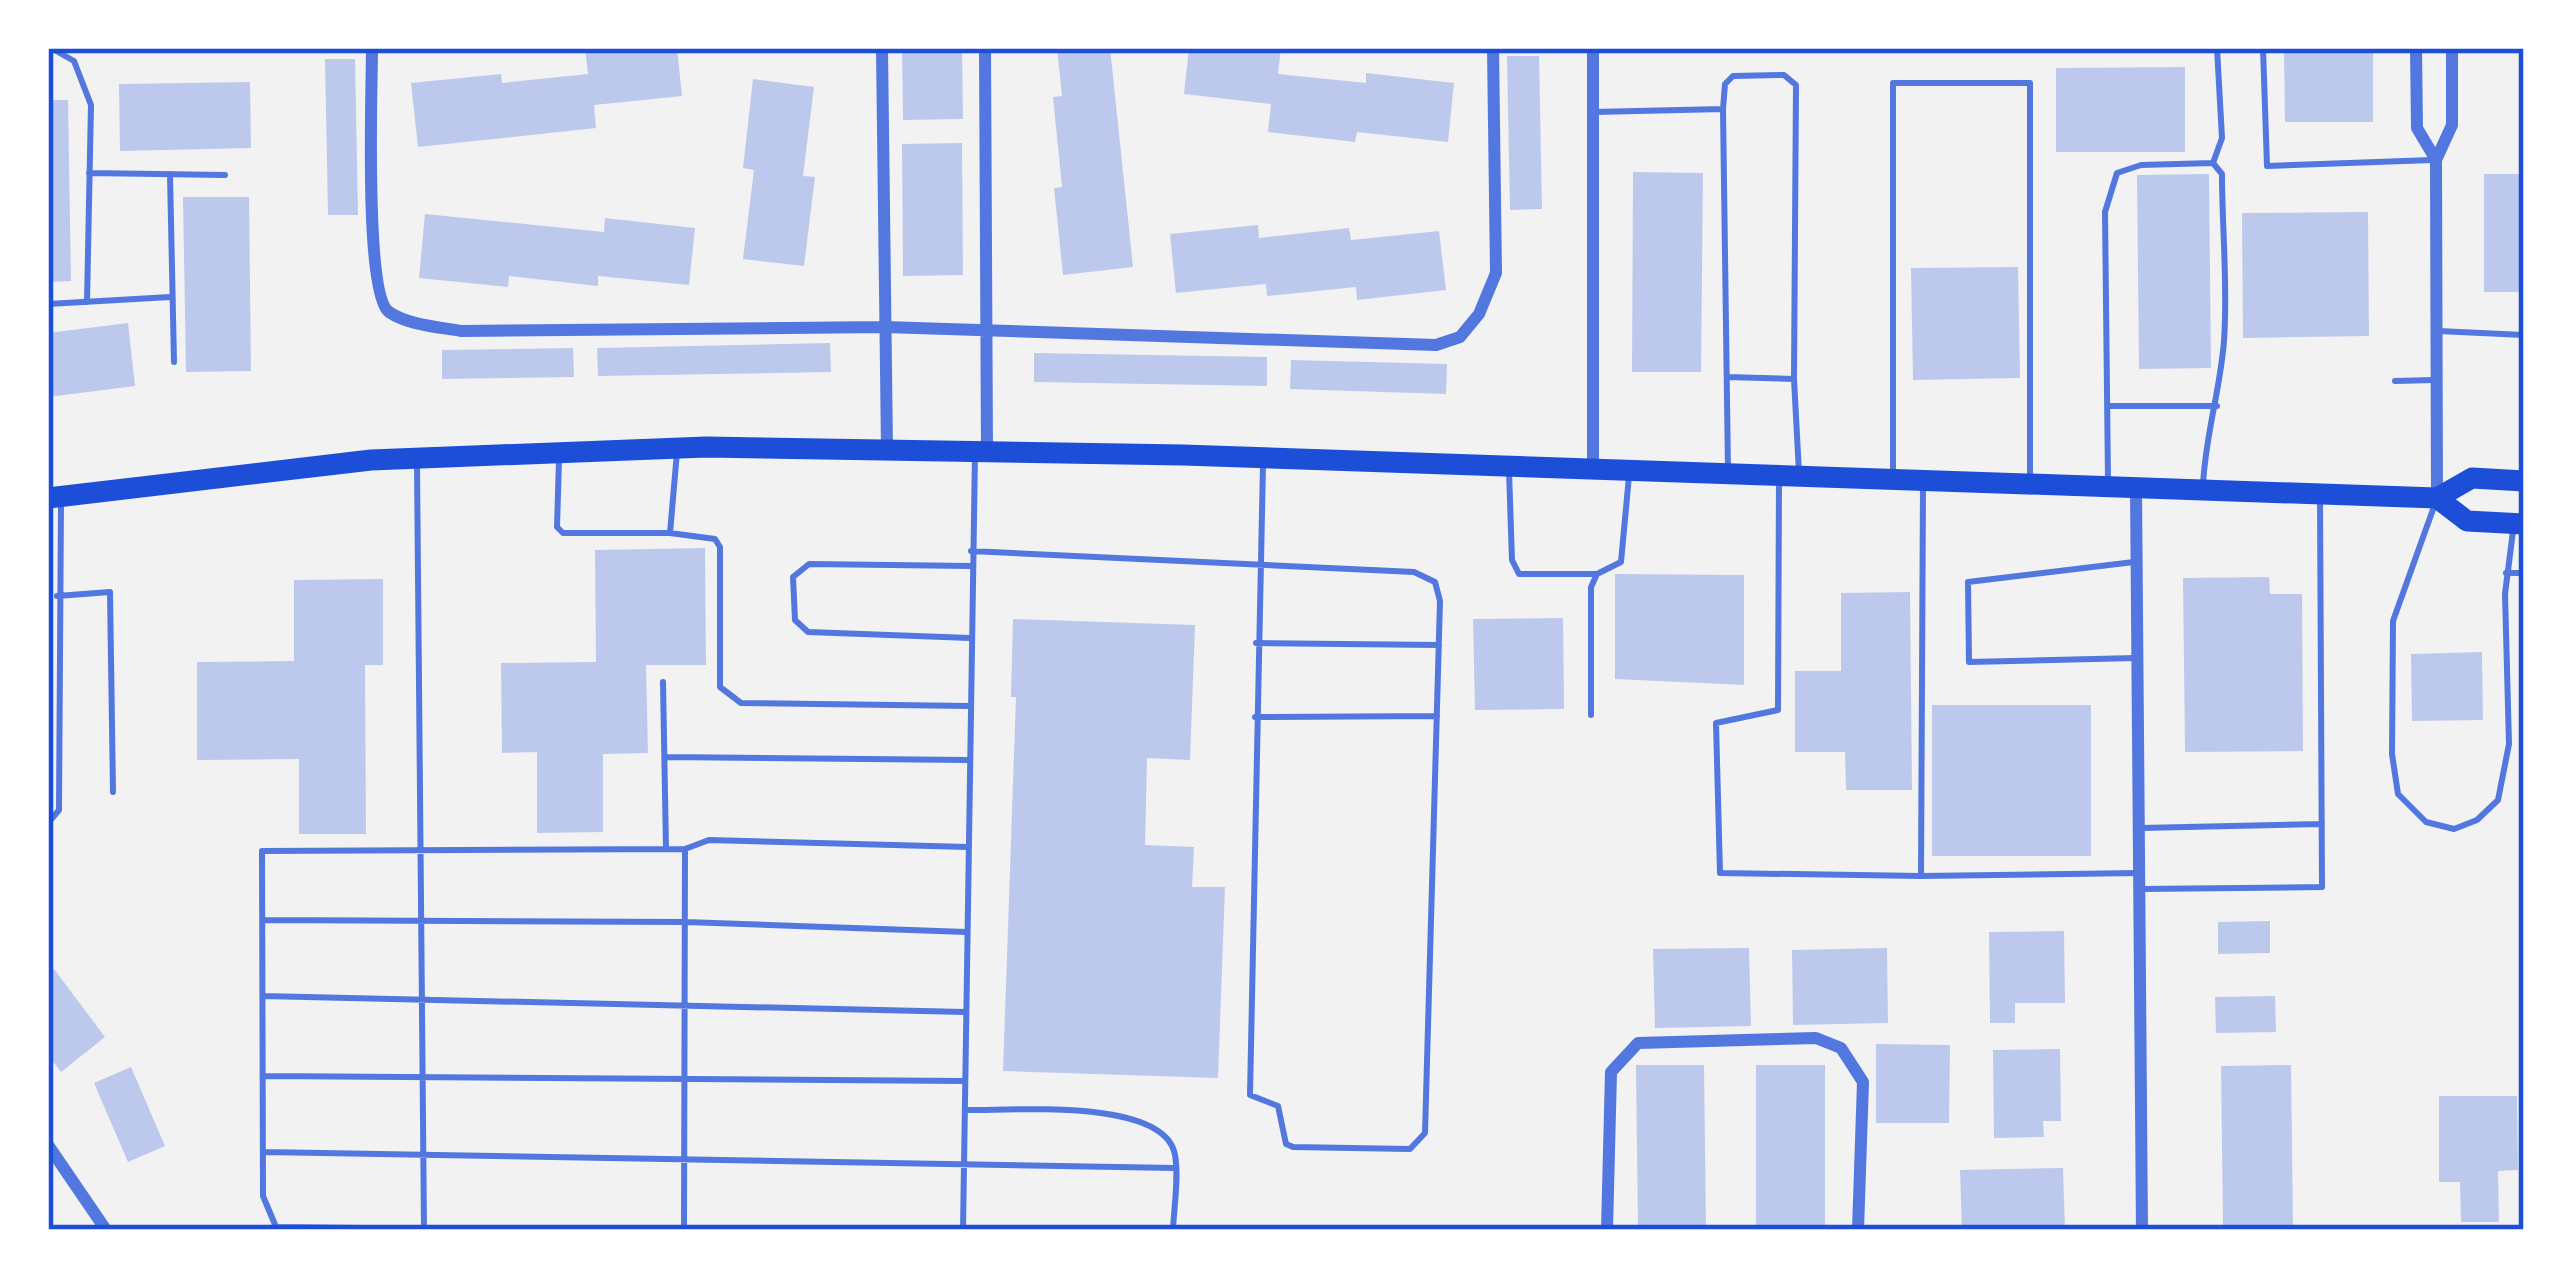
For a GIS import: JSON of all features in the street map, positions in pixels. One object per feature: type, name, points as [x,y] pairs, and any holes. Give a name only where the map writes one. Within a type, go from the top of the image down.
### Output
[{"type":"main road","points":[[54,497],[417,458],[678,448],[1263,458],[2437,498],[2473,478],[2524,481]]},
{"type":"main road","points":[[2437,498],[2467,521],[2518,524]]},
{"type":"street","points":[[372,48],[371,206],[379,298],[389,312],[461,331],[884,327],[1436,345],[1460,337],[1479,314],[1496,273],[1492,48]]},
{"type":"street","points":[[881,48],[887,449]]},
{"type":"street","points":[[981,451],[989,332],[985,48]]},
{"type":"street","points":[[1593,471],[1594,48]]},
{"type":"street","points":[[2416,48],[2417,128],[2435,160]]},
{"type":"street","points":[[2437,498],[2435,160],[2452,125],[2452,48]]},
{"type":"street","points":[[2136,486],[2142,1230]]},
{"type":"street","points":[[1606,1230],[1611,1072],[1619,1058],[1638,1042],[1816,1038],[1841,1048],[1863,1082],[1858,1230]]},
{"type":"street","points":[[48,1145],[106,1230]]},
{"type":"lane","points":[[51,48],[74,62],[91,105],[87,302]]},
{"type":"lane","points":[[2212,163],[2222,138],[2217,48]]},
{"type":"lane","points":[[2263,48],[2267,166],[2435,160]]},
{"type":"lane","points":[[1728,475],[1724,84],[1733,76],[1784,75],[1796,86],[1794,379],[1778,710],[1716,723],[1720,873],[2141,873]]},
{"type":"lane","points":[[1893,479],[1893,83],[2030,83],[2030,483]]},
{"type":"lane","points":[[1593,112],[1723,109]]},
{"type":"lane","points":[[2108,485],[2105,212],[2117,173],[2141,165],[2212,163],[2222,174],[2224,336],[2217,406],[2205,434],[2203,488]]},
{"type":"lane","points":[[89,173],[225,175]]},
{"type":"lane","points":[[170,174],[174,362]]},
{"type":"lane","points":[[48,304],[171,297]]},
{"type":"lane","points":[[2438,332],[2524,335]]},
{"type":"lane","points":[[1726,377],[1794,379]]},
{"type":"lane","points":[[2395,381],[2438,380]]},
{"type":"lane","points":[[2109,406],[2217,406]]},
{"type":"lane","points":[[670,533],[678,448]]},
{"type":"lane","points":[[963,1230],[971,551],[981,451]]},
{"type":"lane","points":[[559,453],[557,527],[563,533],[670,533],[715,539],[720,547],[720,687],[741,703],[970,706]]},
{"type":"lane","points":[[417,458],[424,1229]]},
{"type":"lane","points":[[971,551],[1258,565],[1429,576],[1440,601],[1425,1133],[1421,1143],[1392,1151],[1293,1147],[1286,1144],[1278,1106],[1250,1095],[1256,644],[1258,565],[1263,458]]},
{"type":"lane","points":[[1509,468],[1512,560],[1519,574],[1597,574],[1622,562],[1629,472]]},
{"type":"lane","points":[[1921,876],[1924,480]]},
{"type":"lane","points":[[2141,889],[2322,887],[2320,493]]},
{"type":"lane","points":[[48,823],[59,810],[54,497]]},
{"type":"lane","points":[[2437,498],[2393,621],[2398,794],[2426,822],[2454,829],[2477,820],[2498,800],[2509,744],[2506,573],[2518,524]]},
{"type":"lane","points":[[2137,561],[1968,582],[1969,662],[2138,658]]},
{"type":"lane","points":[[970,638],[808,632],[795,620],[793,577],[809,564],[971,566]]},
{"type":"lane","points":[[2506,573],[2524,573]]},
{"type":"lane","points":[[1591,716],[1592,587],[1597,574]]},
{"type":"lane","points":[[57,596],[110,592],[113,792]]},
{"type":"lane","points":[[1256,644],[1439,645]]},
{"type":"lane","points":[[663,682],[666,849]]},
{"type":"lane","points":[[1256,717],[1437,716]]},
{"type":"lane","points":[[666,757],[969,760]]},
{"type":"lane","points":[[2141,828],[2322,824]]},
{"type":"lane","points":[[521,1230],[276,1228],[263,1196],[262,850],[685,849],[709,840],[968,847]]},
{"type":"lane","points":[[684,1230],[685,849]]},
{"type":"lane","points":[[262,920],[685,922],[966,932]]},
{"type":"lane","points":[[262,996],[965,1012]]},
{"type":"lane","points":[[262,1076],[964,1081]]},
{"type":"lane","points":[[964,1110],[1136,1117],[1171,1144],[1173,1230]]},
{"type":"lane","points":[[263,1152],[1175,1168]]},
{"type":"building","points":[[585,48],[677,48],[682,96],[594,105],[596,128],[418,147],[411,83],[501,74],[502,83],[588,74]]},
{"type":"building","points":[[902,48],[962,48],[963,119],[903,120]]},
{"type":"building","points":[[1057,48],[1110,48],[1133,267],[1063,275],[1054,188],[1062,187],[1053,97],[1062,96]]},
{"type":"building","points":[[1189,48],[1281,48],[1278,74],[1366,83],[1366,73],[1454,83],[1448,142],[1357,132],[1355,142],[1268,132],[1271,104],[1184,94]]},
{"type":"building","points":[[2284,48],[2373,53],[2373,122],[2285,122]]},
{"type":"building","points":[[1507,56],[1539,56],[1542,209],[1510,210]]},
{"type":"building","points":[[325,59],[355,59],[358,215],[328,215]]},
{"type":"building","points":[[2185,67],[2185,152],[2056,152],[2056,68]]},
{"type":"building","points":[[753,79],[814,87],[803,176],[815,177],[804,266],[743,259],[754,170],[743,168]]},
{"type":"building","points":[[250,82],[251,148],[120,151],[119,84]]},
{"type":"building","points":[[48,100],[68,100],[71,281],[48,282]]},
{"type":"building","points":[[962,143],[963,275],[903,276],[902,144]]},
{"type":"building","points":[[1633,172],[1703,173],[1701,372],[1632,372]]},
{"type":"building","points":[[2209,174],[2211,368],[2139,369],[2137,175]]},
{"type":"building","points":[[2484,174],[2524,174],[2524,292],[2484,292]]},
{"type":"building","points":[[183,197],[249,197],[251,371],[186,372]]},
{"type":"building","points":[[2368,212],[2369,336],[2243,338],[2242,213]]},
{"type":"building","points":[[425,214],[604,232],[605,218],[695,228],[689,285],[598,276],[598,286],[509,276],[508,287],[419,278]]},
{"type":"building","points":[[1258,225],[1259,238],[1349,228],[1351,240],[1439,231],[1446,290],[1357,300],[1356,287],[1267,296],[1266,284],[1176,293],[1170,234]]},
{"type":"building","points":[[2018,267],[2020,378],[1913,380],[1911,268]]},
{"type":"building","points":[[128,323],[135,386],[48,397],[48,333]]},
{"type":"building","points":[[830,343],[831,372],[598,376],[597,348]]},
{"type":"building","points":[[573,348],[574,377],[442,379],[442,350]]},
{"type":"building","points":[[1034,353],[1267,357],[1267,386],[1034,382]]},
{"type":"building","points":[[1291,360],[1447,364],[1446,394],[1290,389]]},
{"type":"building","points":[[705,548],[706,665],[646,665],[648,753],[603,754],[603,832],[537,833],[537,752],[502,753],[501,663],[596,662],[595,550]]},
{"type":"building","points":[[1615,574],[1744,575],[1744,685],[1615,679]]},
{"type":"building","points":[[2269,577],[2270,594],[2302,594],[2303,751],[2185,752],[2183,578]]},
{"type":"building","points":[[383,579],[383,665],[365,665],[366,834],[299,834],[299,759],[197,760],[197,662],[294,661],[294,580]]},
{"type":"building","points":[[1910,592],[1912,790],[1846,790],[1845,752],[1795,752],[1795,671],[1841,671],[1841,593]]},
{"type":"building","points":[[1563,618],[1564,709],[1475,710],[1473,619]]},
{"type":"building","points":[[1013,619],[1195,625],[1190,760],[1147,758],[1145,845],[1194,847],[1192,887],[1225,887],[1218,1078],[1003,1071],[1016,697],[1011,697]]},
{"type":"building","points":[[2482,652],[2483,720],[2412,721],[2411,654]]},
{"type":"building","points":[[1932,705],[2091,705],[2091,856],[1932,856]]},
{"type":"building","points":[[2270,921],[2270,953],[2218,954],[2218,922]]},
{"type":"building","points":[[2064,931],[2065,1003],[2015,1003],[2015,1023],[1990,1023],[1989,932]]},
{"type":"building","points":[[1749,948],[1751,1026],[1655,1028],[1653,949]]},
{"type":"building","points":[[1887,948],[1888,1023],[1793,1025],[1792,950]]},
{"type":"building","points":[[54,969],[105,1037],[61,1072],[48,1055],[48,973]]},
{"type":"building","points":[[2275,996],[2276,1032],[2216,1033],[2215,997]]},
{"type":"building","points":[[1876,1044],[1950,1045],[1949,1123],[1876,1123]]},
{"type":"building","points":[[2060,1049],[2061,1121],[2043,1121],[2044,1137],[1994,1138],[1993,1050]]},
{"type":"building","points":[[1636,1065],[1704,1065],[1706,1228],[1638,1228]]},
{"type":"building","points":[[1756,1065],[1825,1065],[1825,1226],[1756,1226]]},
{"type":"building","points":[[2291,1065],[2293,1226],[2223,1227],[2221,1066]]},
{"type":"building","points":[[131,1067],[165,1146],[128,1162],[94,1083]]},
{"type":"building","points":[[2439,1096],[2517,1096],[2518,1170],[2498,1171],[2499,1222],[2461,1222],[2460,1182],[2439,1182]]},
{"type":"building","points":[[2063,1168],[2065,1230],[1962,1230],[1960,1170]]}]
